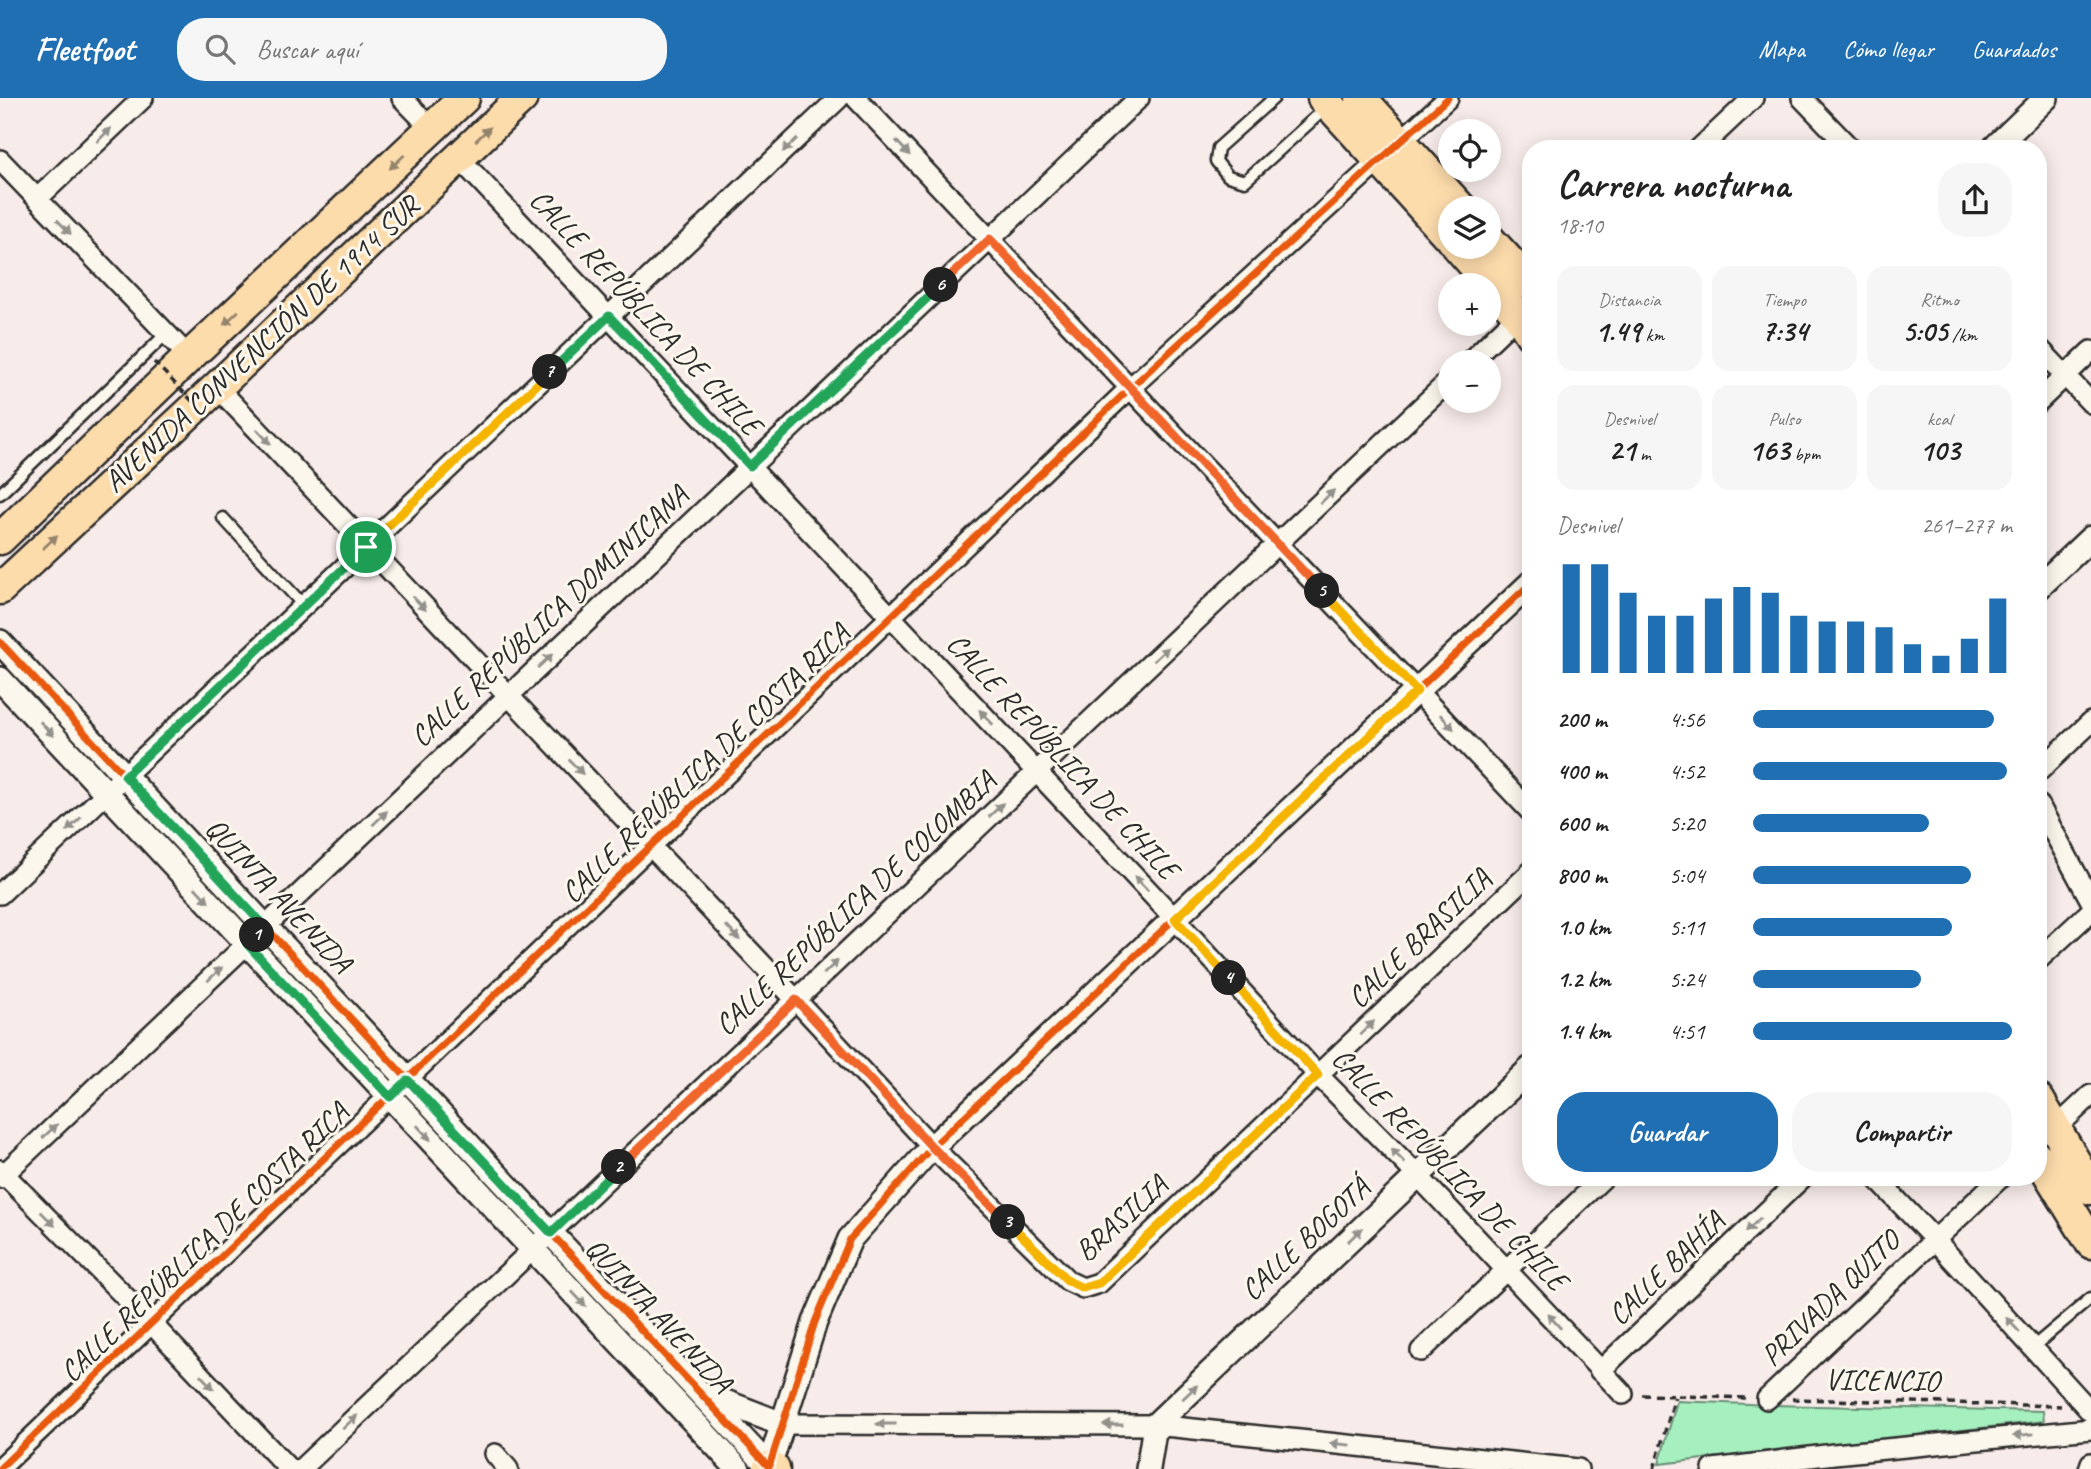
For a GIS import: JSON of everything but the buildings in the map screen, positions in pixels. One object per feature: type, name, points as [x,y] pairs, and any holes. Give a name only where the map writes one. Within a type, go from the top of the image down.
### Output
[{"type":"main road","name":"AVENIDA CONVENCIÓN DE 1914 SUR","points":[[0,539],[464,98]]},
{"type":"main road","name":"AVENIDA CONVENCIÓN DE 1914 SUR","points":[[0,589],[211,401],[522,98]]},
{"type":"main road","points":[[1361,98],[1391,151],[1438,220]]},
{"type":"main road","points":[[1326,102],[1446,196]]},
{"type":"main road","points":[[1501,252],[1522,275]]},
{"type":"main road","points":[[1468,259],[1522,322]]},
{"type":"main road","points":[[2047,1113],[2091,1189]]},
{"type":"main road","points":[[2047,1171],[2091,1243]]},
{"type":"street","points":[[37,199],[143,98]]},
{"type":"street","points":[[402,98],[432,129]]},
{"type":"street","points":[[0,894],[839,98]]},
{"type":"street","points":[[856,98],[1522,802]]},
{"type":"street","name":"CALLE REPÚBLICA DOMINICANA","points":[[1,1174],[1139,98]]},
{"type":"street","name":"CALLE REPÚBLICA DE COSTA RICA","points":[[0,1468],[1130,388],[1448,98]]},
{"type":"street","points":[[1709,140],[1753,98]]},
{"type":"street","points":[[1802,98],[1842,140]]},
{"type":"street","points":[[2002,140],[2046,98]]},
{"type":"street","name":"CALLE REPÚBLICA DE CHILE","points":[[459,158],[892,616],[1318,1075],[1418,1176],[1623,1394]]},
{"type":"street","points":[[0,160],[189,357]]},
{"type":"street","points":[[1487,350],[1522,327]]},
{"type":"street","points":[[2047,393],[2091,351]]},
{"type":"street","points":[[2047,357],[2091,404]]},
{"type":"street","name":"CALLE REPÚBLICA DE COLOMBIA","points":[[301,1469],[1438,391]]},
{"type":"street","points":[[211,401],[366,547],[651,846],[932,1147]]},
{"type":"street","points":[[2047,579],[2091,538]]},
{"type":"street","points":[[770,1468],[815,1322],[850,1239],[932,1147],[1522,592]]},
{"type":"street","name":"QUINTA AVENIDA","points":[[0,642],[770,1468]]},
{"type":"street","name":"QUINTA AVENIDA","points":[[0,679],[737,1469]]},
{"type":"street","points":[[2047,763],[2091,722]]},
{"type":"street","points":[[2047,820],[2091,901]]},
{"type":"street","name":"CALLE BRASILIA","points":[[1318,1075],[1522,881]]},
{"type":"street","points":[[2047,952],[2091,911]]},
{"type":"street","name":"BRASILIA","points":[[932,1147],[1068,1281],[1083,1288],[1099,1283],[1318,1075]]},
{"type":"street","name":"CALLE BOGOTÁ","points":[[1155,1425],[1522,1077]]},
{"type":"street","points":[[2056,1128],[2091,1094]]},
{"type":"street","points":[[1,1174],[152,1324],[289,1469]]},
{"type":"street","points":[[1421,1351],[1595,1186]]},
{"type":"street","name":"CALLE BAHÍA","points":[[1600,1371],[1794,1186]]},
{"type":"street","points":[[1884,1186],[2089,1409]]},
{"type":"street","name":"PRIVADA QUITO","points":[[1767,1399],[1992,1186]]},
{"type":"street","points":[[699,1392],[782,1424],[1155,1425],[1578,1469]]},
{"type":"street","points":[[1148,1469],[1155,1425]]},
{"type":"street","points":[[1713,1469],[1832,1462],[2091,1429]]},
{"type":"street","points":[[495,1454],[508,1469]]},
{"type":"street","points":[[2089,1469],[2091,1463]]},
{"type":"lane","points":[[1274,98],[1218,148],[1216,161],[1228,176],[1245,181],[1326,102]]},
{"type":"lane","points":[[0,494],[166,334]]},
{"type":"lane","points":[[223,518],[304,606]]},
{"type":"lane","points":[[2033,1347],[2091,1298]]},
{"type":"path","points":[[154,362],[211,401]]},
{"type":"path","points":[[1654,1469],[1675,1397]]},
{"type":"green space","points":[[1677,1401],[2043,1411],[2044,1421],[1659,1464]]},
{"type":"cycle path","points":[[0,1468],[1130,388],[1448,98]]},
{"type":"cycle path","points":[[0,642],[769,1467],[815,1322],[850,1239],[932,1147],[1522,591]]},
{"type":"route","points":[[990,239],[1417,691],[1175,919],[1318,1075],[1099,1283],[1083,1288],[1068,1281],[932,1147],[796,1000],[551,1233],[408,1080],[390,1097],[247,944],[265,927],[125,776],[366,547],[609,316],[750,466],[990,239]]}]
